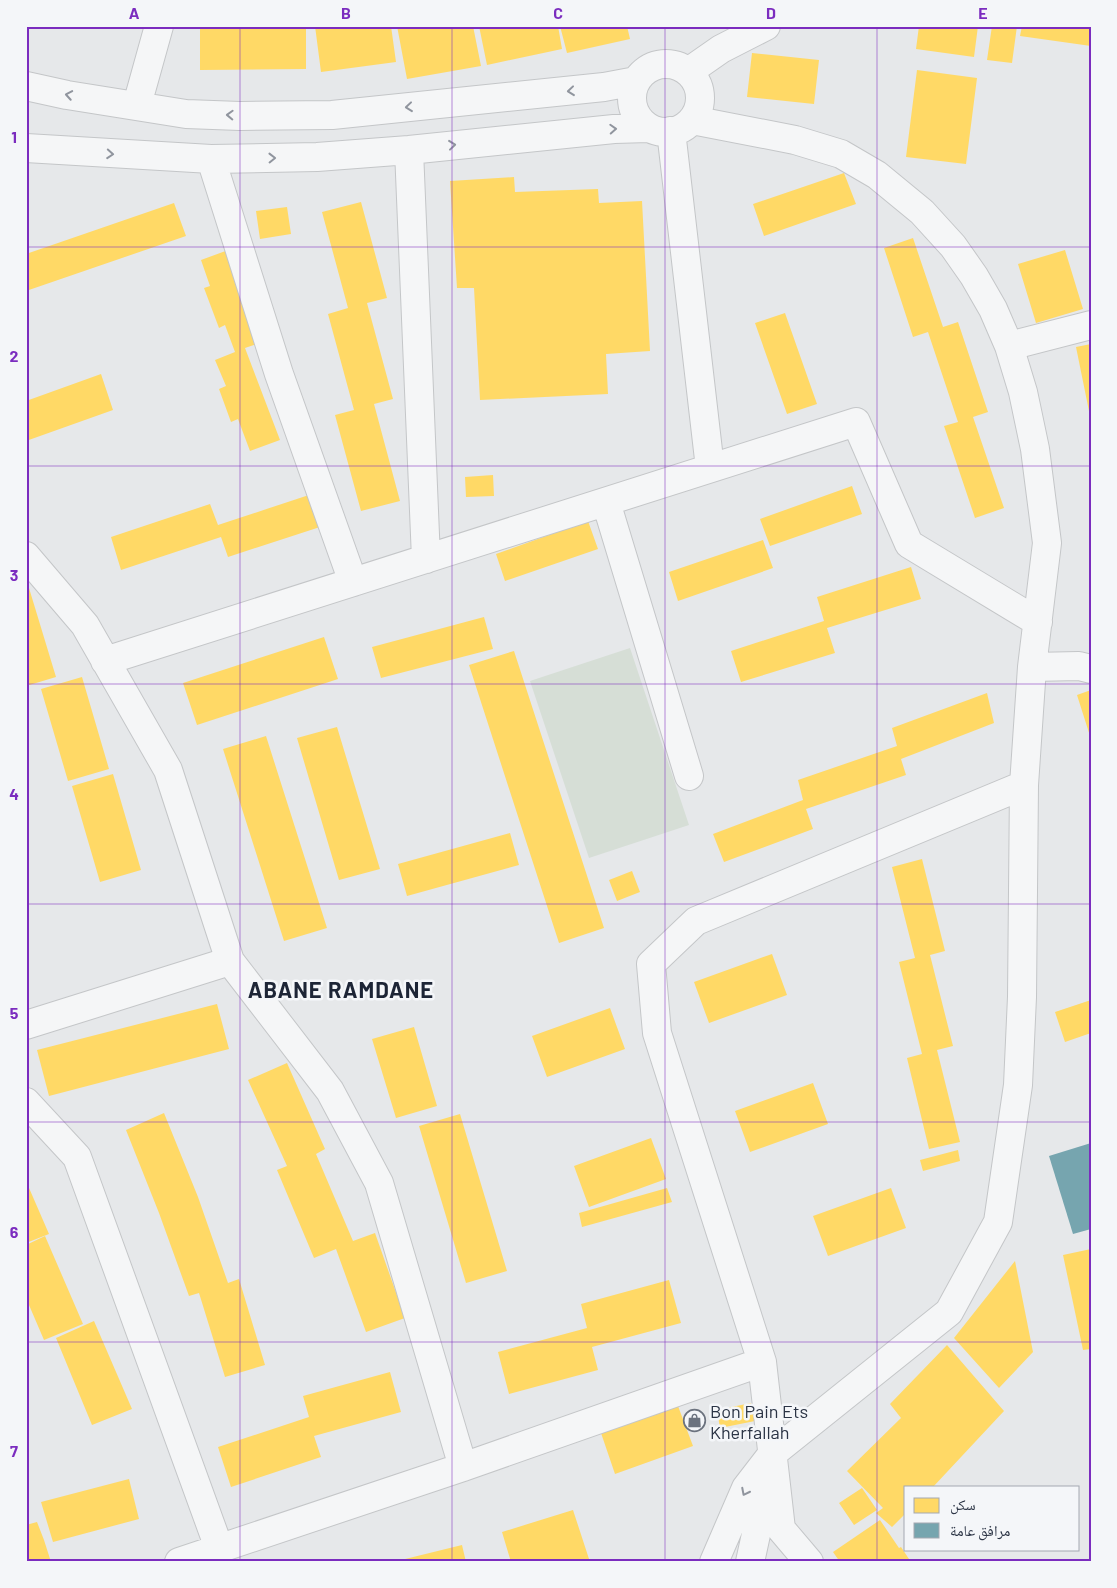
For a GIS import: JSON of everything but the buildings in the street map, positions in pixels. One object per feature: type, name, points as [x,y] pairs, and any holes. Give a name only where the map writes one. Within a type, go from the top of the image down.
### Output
[{"type":"street","points":[[137,105],[159,26]]},
{"type":"street","points":[[688,72],[721,49],[766,26]]},
{"type":"street","points":[[26,148],[211,159],[316,157],[409,150],[592,131],[671,126],[696,115],[700,102],[700,89],[694,77],[683,68],[670,63],[657,64],[645,70],[636,81],[632,93],[632,106],[638,119],[671,126],[795,140],[841,154],[876,175],[922,212],[953,246],[994,309],[1009,346],[1023,392],[1035,449],[1047,543],[1032,667],[1024,785],[1022,997],[1018,1085],[998,1222],[949,1312],[773,1453],[746,1488],[714,1562]]},
{"type":"street","points":[[26,86],[67,95],[186,114],[240,116],[332,115],[604,87],[636,81]]},
{"type":"street","points":[[671,126],[710,468]]},
{"type":"street","points":[[409,150],[426,559]]},
{"type":"street","points":[[26,163],[79,152]]},
{"type":"street","points":[[211,159],[279,374],[353,582]]},
{"type":"street","points":[[1009,346],[1091,325]]},
{"type":"street","points":[[105,661],[856,422],[909,544],[1038,622]]},
{"type":"street","points":[[606,502],[690,776]]},
{"type":"street","points":[[26,556],[85,625],[168,770],[230,960],[330,1091],[379,1183],[463,1467]]},
{"type":"street","points":[[1032,667],[1079,666],[1091,669]]},
{"type":"street","points":[[809,1562],[781,1529],[762,1362],[657,1033],[651,964],[696,921],[1024,785]]},
{"type":"street","points":[[26,1025],[230,960]]},
{"type":"street","points":[[26,1102],[77,1157],[219,1548]]},
{"type":"street","points":[[179,1562],[463,1467],[762,1362]]},
{"type":"street","points":[[750,1562],[773,1453]]},
{"type":"shaded area","points":[[630,648],[689,825],[589,858],[530,681]]},
{"type":"place","name":"Bon Pain Ets Kherfallah","points":[[694,1421]]},
{"type":"district","name":"ABANE RAMDANE","points":[[341,989]]}]
